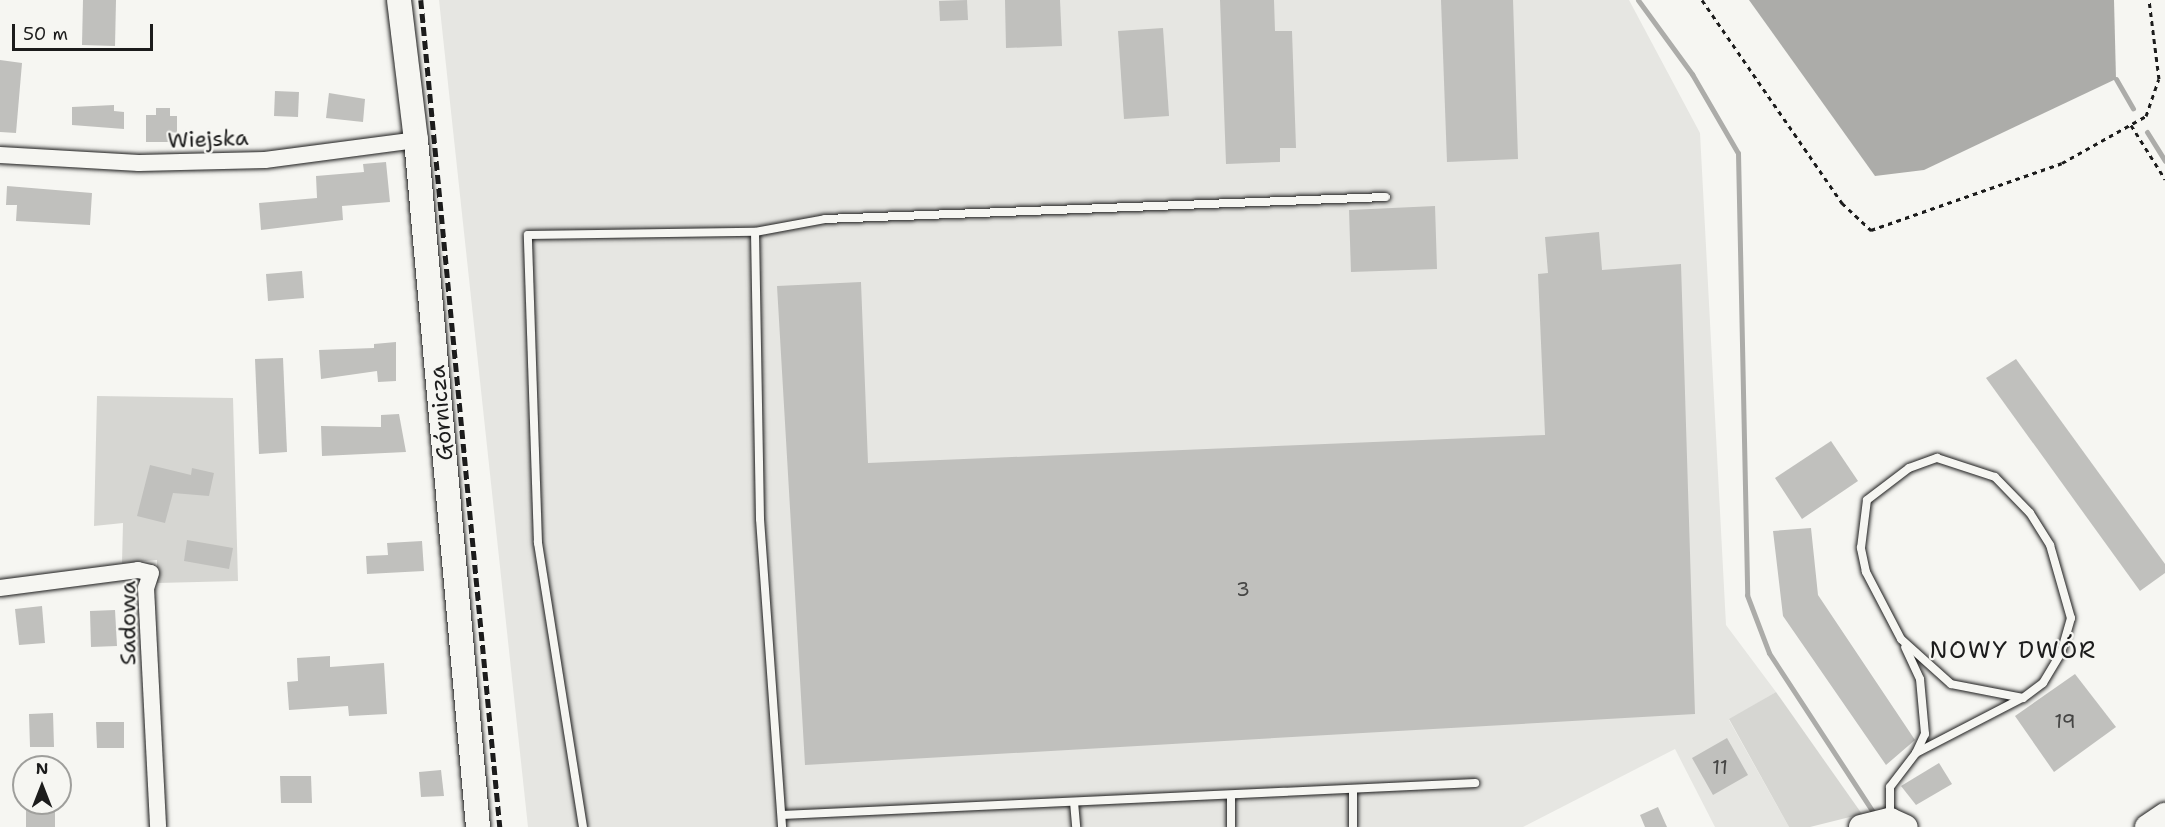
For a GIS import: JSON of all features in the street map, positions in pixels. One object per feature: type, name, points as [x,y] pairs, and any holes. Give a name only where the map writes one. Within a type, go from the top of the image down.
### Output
[{"type":"street","name":"Górnicza","points":[[399,0],[416,140],[478,827]]},
{"type":"street","name":"Wiejska","points":[[0,155],[139,163],[265,159],[416,140]]},
{"type":"street","name":"Sadowa","points":[[0,588],[138,570],[152,573],[146,588],[158,827]]},
{"type":"street","points":[[2147,827],[2165,815]]},
{"type":"street","points":[[1861,827],[1898,823]]},
{"type":"lane","points":[[584,827],[538,543],[528,235],[645,231],[755,232],[825,219],[1386,197]]},
{"type":"lane","points":[[755,232],[760,519],[782,827]]},
{"type":"lane","points":[[1898,823],[1890,787],[1916,753],[1925,734],[1920,679],[1866,572],[1861,548],[1867,500],[1908,468],[1937,458],[1995,477],[2030,513],[2050,545],[2071,618],[2061,653],[2043,683],[2023,698],[1916,753]]},
{"type":"lane","points":[[1901,639],[1951,684],[1987,694],[2023,698]]},
{"type":"lane","points":[[782,815],[1475,783]]},
{"type":"lane","points":[[1353,790],[1353,827]]},
{"type":"lane","points":[[1231,795],[1231,827]]},
{"type":"lane","points":[[1074,802],[1076,827]]},
{"type":"path","points":[[1702,0],[1842,203],[1871,230],[2062,163],[2146,116],[2159,79],[2149,0]]},
{"type":"path","points":[[2132,125],[2165,179]]},
{"type":"shaded area","points":[[439,0],[1629,0],[1700,133],[1726,625],[1776,692],[1729,720],[1789,827],[1715,827],[1675,749],[1523,827],[528,827]]},
{"type":"shaded area","points":[[1749,0],[2114,0],[2116,79],[1924,170],[1875,176]]},
{"type":"shaded area","points":[[97,396],[233,398],[238,581],[157,583],[157,560],[122,563],[123,523],[94,526]]},
{"type":"shaded area","points":[[1776,692],[1862,814],[1810,827],[1789,827],[1729,719]]},
{"type":"building","points":[[83,0],[116,0],[115,46],[82,45]]},
{"type":"building","points":[[967,0],[968,20],[940,21],[939,1]]},
{"type":"building","points":[[1005,0],[1060,0],[1062,46],[1006,48]]},
{"type":"building","points":[[1220,0],[1274,0],[1275,31],[1292,31],[1296,148],[1280,148],[1280,162],[1226,164]]},
{"type":"building","points":[[1441,0],[1513,0],[1518,159],[1447,162]]},
{"type":"building","points":[[1163,28],[1169,116],[1124,119],[1118,31]]},
{"type":"building","points":[[0,60],[22,63],[16,133],[0,132]]},
{"type":"building","points":[[275,91],[299,92],[298,117],[274,116]]},
{"type":"building","points":[[329,93],[365,99],[363,122],[326,118]]},
{"type":"building","points":[[114,105],[114,111],[124,112],[124,129],[72,125],[72,107]]},
{"type":"building","points":[[156,108],[170,108],[170,116],[177,116],[177,142],[146,142],[146,115],[156,115]]},
{"type":"building","points":[[386,162],[390,202],[342,206],[343,220],[261,230],[259,203],[317,198],[316,176],[364,172],[363,164]]},
{"type":"building","points":[[7,186],[92,193],[90,225],[16,221],[17,205],[6,205]]},
{"type":"building","points":[[1435,206],[1437,269],[1351,272],[1349,210]]},
{"type":"building","points":[[1599,232],[1602,270],[1681,264],[1695,714],[805,765],[777,286],[861,282],[868,463],[1545,435],[1538,274],[1548,273],[1545,237]]},
{"type":"building","points":[[302,271],[304,298],[268,301],[266,274]]},
{"type":"building","points":[[396,342],[396,381],[378,382],[377,371],[321,379],[319,350],[374,348],[374,344]]},
{"type":"building","points":[[283,358],[287,452],[259,454],[255,359]]},
{"type":"building","points":[[2016,359],[2165,564],[2165,573],[2140,591],[1986,378]]},
{"type":"building","points":[[399,414],[406,452],[322,456],[321,426],[381,427],[381,415]]},
{"type":"building","points":[[1831,441],[1858,481],[1802,519],[1775,478]]},
{"type":"building","points":[[150,465],[191,475],[192,468],[214,473],[209,496],[173,493],[165,523],[137,516]]},
{"type":"building","points":[[1811,528],[1818,595],[1915,740],[1886,765],[1783,616],[1773,531]]},
{"type":"building","points":[[187,540],[233,548],[229,569],[184,561]]},
{"type":"building","points":[[422,541],[424,571],[367,574],[366,556],[388,555],[387,543]]},
{"type":"building","points":[[42,606],[45,643],[19,645],[15,609]]},
{"type":"building","points":[[115,610],[117,646],[91,647],[90,611]]},
{"type":"building","points":[[330,656],[330,667],[384,663],[387,714],[349,716],[348,706],[289,710],[287,682],[298,681],[297,658]]},
{"type":"building","points":[[2075,674],[2116,727],[2054,772],[2015,716]]},
{"type":"building","points":[[53,713],[54,747],[30,747],[29,714]]},
{"type":"building","points":[[96,722],[124,722],[124,748],[97,748]]},
{"type":"building","points":[[1727,738],[1748,775],[1713,795],[1692,758]]},
{"type":"building","points":[[1939,763],[1952,784],[1916,805],[1901,786]]},
{"type":"building","points":[[441,770],[444,796],[421,797],[419,772]]},
{"type":"building","points":[[280,776],[311,776],[312,803],[281,803]]},
{"type":"building","points":[[1658,807],[1667,827],[1645,827],[1640,815]]},
{"type":"building","points":[[26,815],[55,815],[55,827],[26,827]]},
{"type":"waterway","points":[[1638,0],[1692,74],[1738,153],[1747,595],[1769,653],[1875,815]]},
{"type":"waterway","points":[[2116,79],[2133,108]]},
{"type":"waterway","points":[[2147,132],[2165,161]]},
{"type":"railway","points":[[421,0],[500,827]]},
{"type":"district","name":"NOWY DWÓR","points":[[2013,651]]}]
